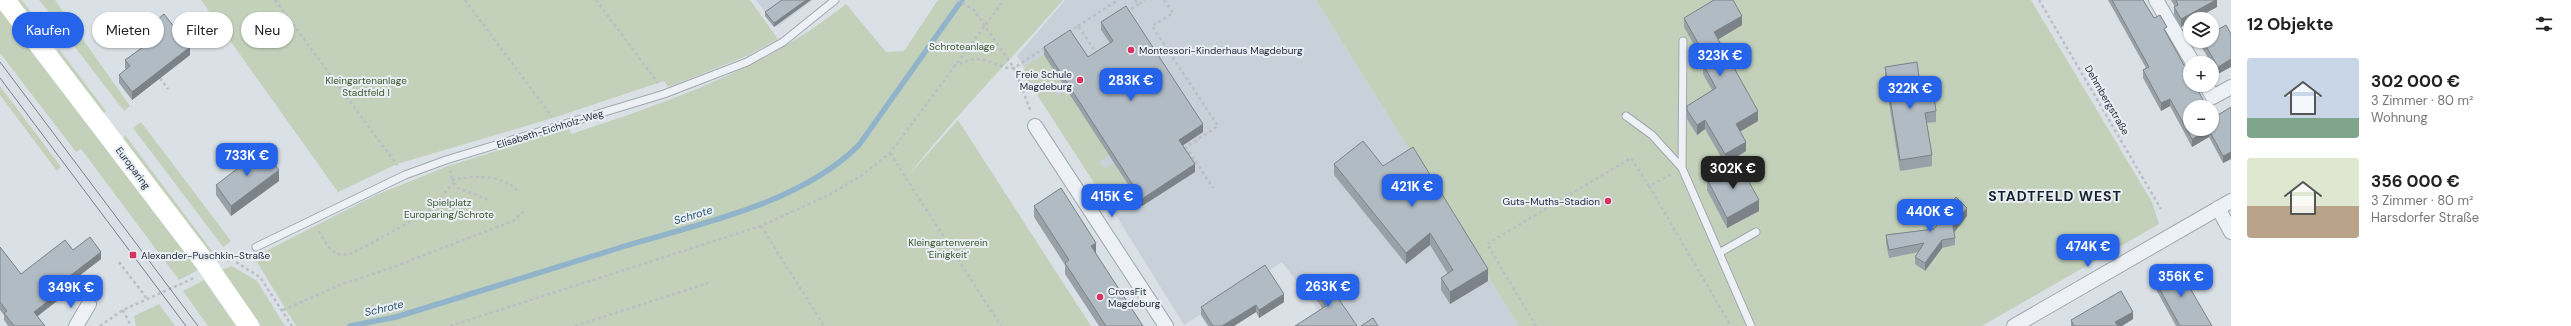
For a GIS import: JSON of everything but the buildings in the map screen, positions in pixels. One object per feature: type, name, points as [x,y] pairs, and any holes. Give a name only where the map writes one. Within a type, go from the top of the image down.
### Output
[{"type":"main road","name":"Europaring","points":[[7,4],[204,261],[249,326]]},
{"type":"street","points":[[2156,0],[2189,56]]},
{"type":"street","points":[[2210,92],[2213,97],[2231,87]]},
{"type":"street","points":[[1035,126],[1166,326]]},
{"type":"street","points":[[2014,326],[2231,201]]},
{"type":"street","points":[[2218,208],[2231,232]]},
{"type":"street","points":[[76,326],[89,304]]},
{"type":"lane","name":"Elisabeth-Eichholz-Weg","points":[[256,247],[405,175],[446,160],[664,94],[765,53],[816,17],[835,0]]},
{"type":"lane","points":[[1682,168],[1683,41]]},
{"type":"lane","points":[[1626,116],[1652,135],[1682,168],[1751,326]]},
{"type":"lane","points":[[1719,253],[1756,232]]},
{"type":"path","points":[[275,0],[405,175]]},
{"type":"path","points":[[465,0],[560,126]]},
{"type":"path","points":[[596,0],[664,94]]},
{"type":"path","points":[[957,0],[974,9],[1014,68],[1018,81],[1027,95],[1035,126]]},
{"type":"path","points":[[450,326],[761,226],[829,195],[861,176],[890,153],[1004,0]]},
{"type":"path","points":[[1066,34],[1118,0]]},
{"type":"path","points":[[1135,0],[1139,4]]},
{"type":"path","points":[[1123,14],[1145,0]]},
{"type":"path","points":[[1164,0],[1173,13],[1152,26],[1218,126],[1185,146],[1213,188]]},
{"type":"path","name":"Dehmbergstraße","points":[[2039,0],[2161,209]]},
{"type":"path","points":[[1078,26],[1099,57]]},
{"type":"path","points":[[954,66],[969,60],[981,59],[1007,68],[1014,68],[1053,42]]},
{"type":"path","points":[[160,78],[168,89]]},
{"type":"path","points":[[890,153],[1001,326]]},
{"type":"path","points":[[1536,326],[1487,244],[1631,158],[1731,326]]},
{"type":"path","points":[[446,160],[452,182],[458,188],[491,201]]},
{"type":"path","points":[[1649,186],[1682,168]]},
{"type":"path","points":[[313,220],[330,250],[339,255],[350,254],[428,212],[452,182],[468,177],[501,180],[519,192]]},
{"type":"path","points":[[1094,214],[1127,194],[1136,207]]},
{"type":"path","points":[[283,310],[342,284],[388,269],[513,221],[525,210]]},
{"type":"path","points":[[761,226],[824,326]]},
{"type":"path","points":[[224,263],[256,247]]},
{"type":"path","points":[[231,259],[260,277],[283,310],[292,326]]},
{"type":"path","points":[[119,262],[148,300]]},
{"type":"path","points":[[100,326],[123,310],[196,277]]},
{"type":"path","points":[[575,326],[708,283]]},
{"type":"path","points":[[123,310],[131,326]]},
{"type":"shaded area","points":[[756,0],[813,0],[777,27]]},
{"type":"shaded area","points":[[1065,0],[1316,0],[1519,326],[1330,326],[1282,262],[1184,325],[1017,56]]},
{"type":"green space","points":[[17,0],[22,0],[31,12],[26,12]]},
{"type":"green space","points":[[39,0],[55,0],[64,12],[49,12]]},
{"type":"green space","name":"Kleingartenanlage Stadtfeld I","points":[[201,0],[750,0],[778,39],[749,55],[668,87],[664,81],[553,118],[397,164],[338,192],[233,45],[233,12],[210,12]]},
{"type":"green space","points":[[938,0],[1063,0],[965,108],[908,176],[958,120],[1091,326],[296,326],[254,257],[376,195],[448,166],[569,128],[571,134],[679,96],[749,65],[782,47],[815,27],[846,4],[886,52],[904,51]]},
{"type":"green space","points":[[1316,0],[2031,0],[2152,202],[2159,224],[1982,326],[1519,326]]},
{"type":"green space","points":[[0,9],[12,25],[12,48],[30,48],[198,270],[179,280],[81,149],[76,152],[0,53]]},
{"type":"green space","points":[[84,41],[130,106],[124,111],[76,48],[84,48]]},
{"type":"green space","points":[[59,49],[106,111],[103,114],[56,52]]},
{"type":"green space","points":[[1044,55],[1062,82],[1052,89],[1057,96],[1067,90],[1109,155],[1099,162],[1104,169],[1114,163],[1130,188],[1107,203],[1023,73],[1026,65]]},
{"type":"green space","points":[[0,86],[61,167],[57,171],[0,95]]},
{"type":"green space","points":[[141,122],[231,241],[223,247],[133,128]]},
{"type":"green space","points":[[125,135],[218,259],[214,261],[123,140]]},
{"type":"green space","points":[[232,266],[257,281],[285,326],[261,326],[222,270]]},
{"type":"green space","points":[[204,280],[236,326],[208,326],[183,291]]},
{"type":"green space","points":[[159,304],[175,326],[136,326],[134,316]]},
{"type":"waterway","name":"Schrote","points":[[350,326],[396,317],[625,246],[718,219],[749,209],[809,182],[835,165],[859,145],[962,0]]},
{"type":"tram line","points":[[0,62],[198,326]]},
{"type":"tram line","points":[[0,78],[186,326]]},
{"type":"place","name":"Montessori-Kinderhaus Magdeburg","points":[[1131,50]]},
{"type":"place","name":"Freie Schule Magdeburg","points":[[1080,80]]},
{"type":"place","name":"Guts-Muths-Stadion","points":[[1608,201]]},
{"type":"place","name":"Alexander-Puschkin-Straße","points":[[133,255]]},
{"type":"place","name":"CrossFit Magdeburg","points":[[1100,297]]},
{"type":"district","name":"STADTFELD WEST","points":[[2055,196]]},
{"type":"park label","name":"Schroteanlage","points":[[962,46]]},
{"type":"park label","name":"Spielplatz Europaring/Schrote","points":[[449,208]]},
{"type":"park label","name":"Kleingartenverein 'Einigkeit'","points":[[948,248]]}]
